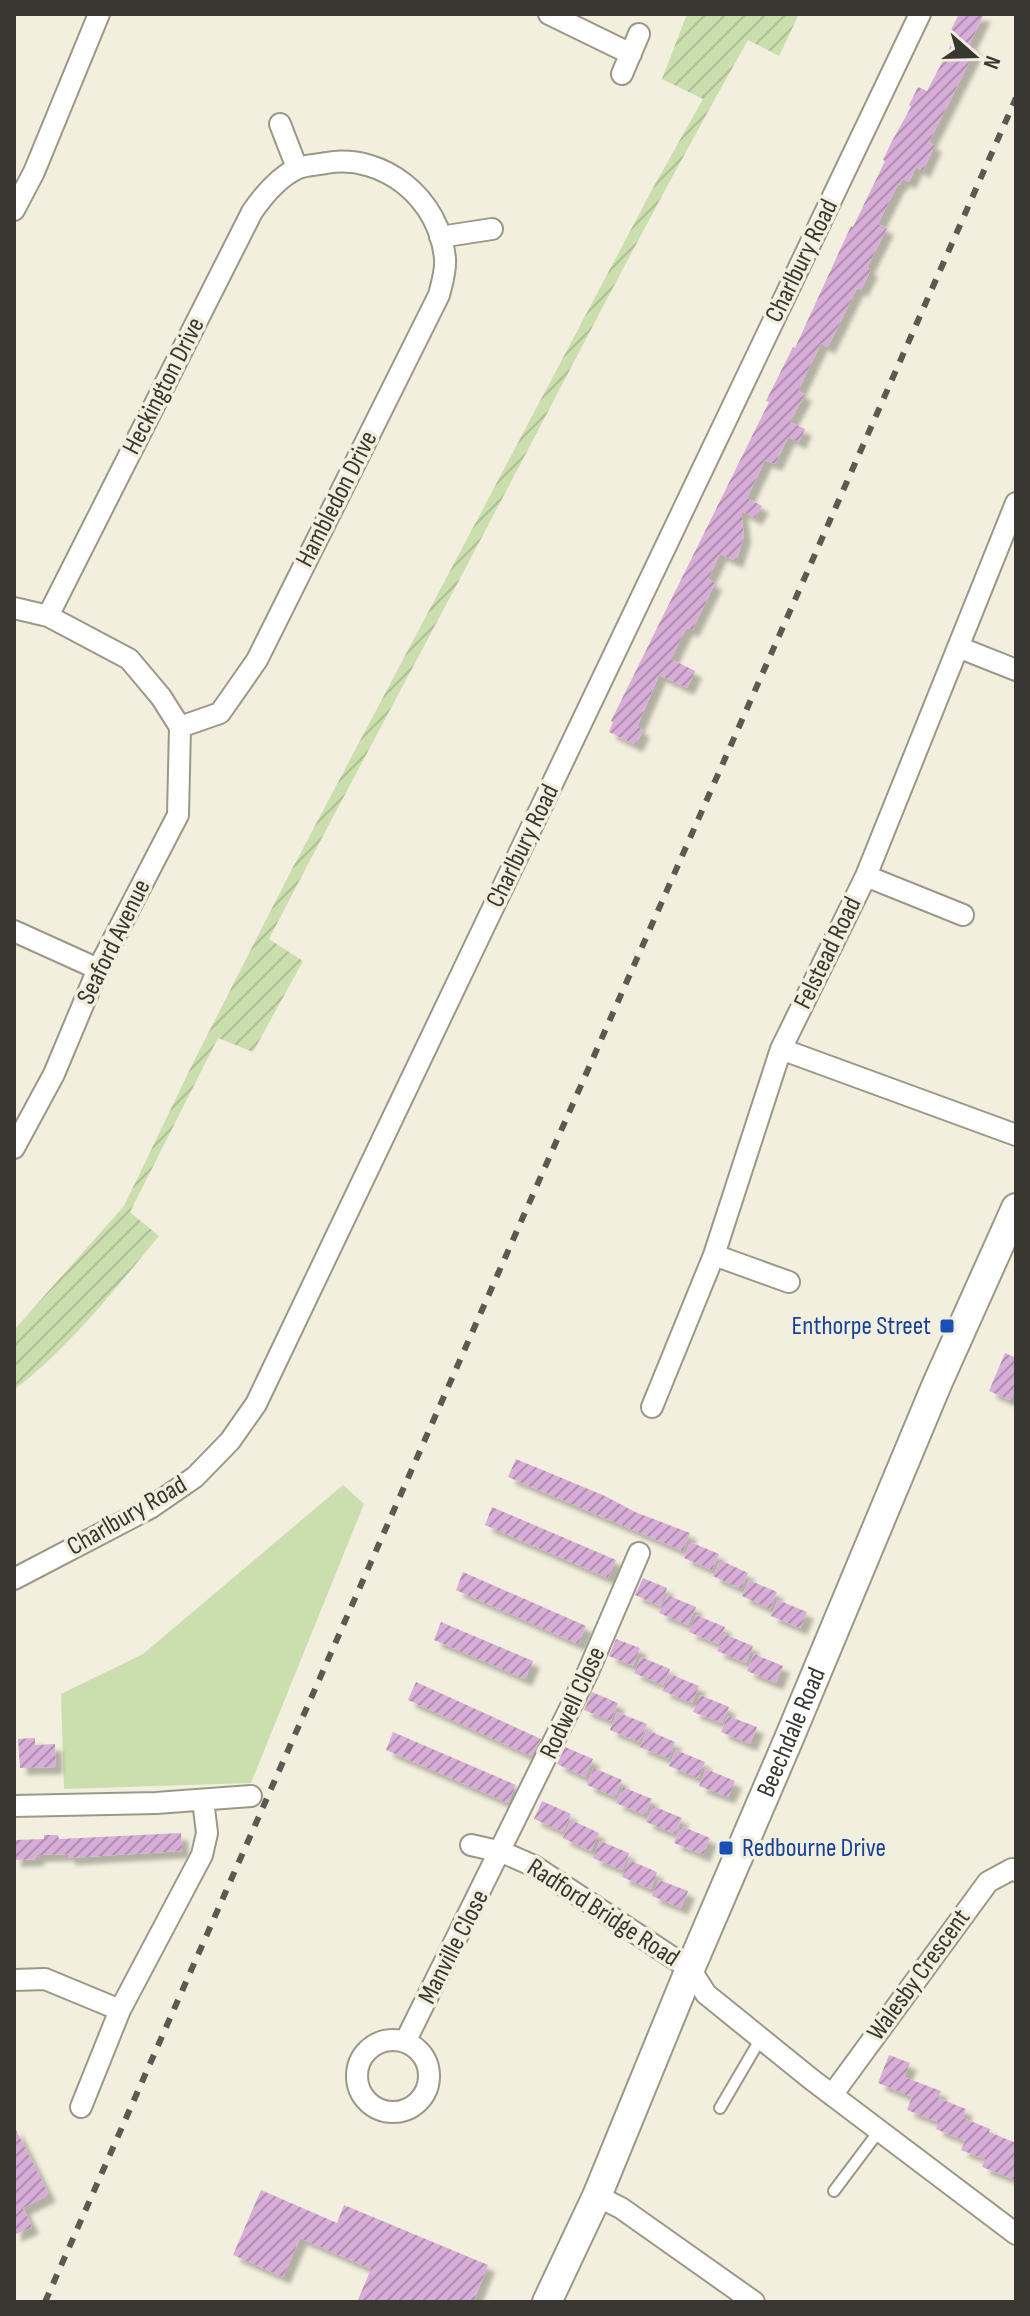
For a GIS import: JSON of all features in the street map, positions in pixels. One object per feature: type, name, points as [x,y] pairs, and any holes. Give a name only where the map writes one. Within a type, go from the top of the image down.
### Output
[{"type":"street","points":[[14,210],[34,172],[99,14]]},
{"type":"street","points":[[549,14],[635,44],[622,74]]},
{"type":"street","name":"Charlbury Road","points":[[14,1579],[150,1508],[195,1477],[230,1441],[256,1404],[920,14]]},
{"type":"street","points":[[280,124],[297,168]]},
{"type":"street","name":"Hambledon Drive","points":[[180,727],[220,713],[257,660],[439,295],[444,276],[445,259],[440,237],[426,206],[410,188],[385,170],[361,162],[339,161],[297,168]]},
{"type":"street","name":"Heckington Drive","points":[[48,616],[252,212],[277,184],[297,168]]},
{"type":"street","points":[[440,237],[492,229]]},
{"type":"street","name":"Felstead Road","points":[[652,1407],[714,1255],[781,1049],[866,876],[1016,503]]},
{"type":"street","points":[[14,608],[48,616],[129,659],[161,697],[180,727]]},
{"type":"street","points":[[958,647],[1016,670]]},
{"type":"street","name":"Seaford Avenue","points":[[14,1148],[54,1074],[98,969],[178,815],[180,727]]},
{"type":"street","points":[[866,876],[963,915]]},
{"type":"street","points":[[14,931],[98,969]]},
{"type":"street","points":[[781,1049],[1016,1135]]},
{"type":"street","name":"Beechdale Road","points":[[547,2302],[597,2196],[937,1384],[1016,1208]]},
{"type":"street","points":[[714,1255],[789,1282]]},
{"type":"street","name":"Rodwell Close","points":[[502,1852],[588,1672],[639,1553]]},
{"type":"street","points":[[14,1806],[251,1796]]},
{"type":"street","points":[[81,2107],[120,2010],[202,1855],[207,1833],[203,1800]]},
{"type":"street","name":"Radford Bridge Road","points":[[471,1845],[502,1852],[534,1866],[690,1969]]},
{"type":"street","name":"Manville Close","points":[[405,2042],[502,1852]]},
{"type":"street","name":"Walesby Crescent","points":[[832,2095],[988,1882],[1012,1869],[1016,1871]]},
{"type":"street","points":[[690,1969],[706,1994],[832,2095],[1016,2234]]},
{"type":"street","points":[[14,1980],[45,1979],[120,2010]]},
{"type":"street","points":[[597,2196],[621,2208],[754,2302]]},
{"type":"lane","points":[[720,2108],[761,2038]]},
{"type":"lane","points":[[834,2191],[879,2131]]},
{"type":"green space","points":[[687,14],[799,14],[779,56],[748,40],[650,218],[269,939],[303,961],[253,1052],[218,1038],[130,1212],[159,1236],[73,1337],[14,1390],[14,1330],[124,1206],[291,871],[703,99],[662,79]]},
{"type":"green space","points":[[343,1485],[364,1504],[251,1783],[64,1789],[61,1694],[143,1654]]},
{"type":"building","points":[[959,14],[984,14],[969,45],[976,49],[929,142],[935,145],[923,171],[916,167],[909,182],[902,179],[898,184],[878,224],[887,228],[867,268],[871,270],[861,290],[857,288],[828,347],[821,343],[798,391],[805,394],[790,422],[805,429],[799,442],[788,437],[775,464],[765,460],[747,498],[762,506],[755,518],[741,511],[744,536],[736,561],[720,554],[708,579],[715,583],[692,630],[686,628],[671,659],[695,671],[687,688],[659,675],[637,727],[643,730],[636,745],[609,732],[611,721],[769,402],[766,401],[795,348],[918,87],[927,91],[957,34],[951,30]]},
{"type":"building","points":[[1005,1353],[1016,1358],[1016,1386],[1010,1400],[989,1391]]},
{"type":"building","points":[[516,1459],[690,1533],[683,1551],[508,1477]]},
{"type":"building","points":[[492,1507],[616,1560],[608,1578],[485,1525]]},
{"type":"building","points":[[690,1542],[719,1554],[712,1570],[684,1558]]},
{"type":"building","points":[[720,1560],[748,1573],[741,1589],[713,1576]]},
{"type":"building","points":[[463,1572],[586,1626],[578,1644],[456,1590]]},
{"type":"building","points":[[643,1578],[667,1588],[660,1606],[635,1595]]},
{"type":"building","points":[[749,1580],[777,1592],[770,1609],[742,1596]]},
{"type":"building","points":[[667,1595],[696,1607],[688,1625],[659,1613]]},
{"type":"building","points":[[778,1600],[807,1612],[800,1628],[771,1616]]},
{"type":"building","points":[[696,1615],[725,1627],[718,1644],[689,1632]]},
{"type":"building","points":[[441,1622],[533,1661],[525,1679],[434,1640]]},
{"type":"building","points":[[724,1634],[753,1646],[746,1663],[717,1651]]},
{"type":"building","points":[[616,1639],[640,1648],[633,1666],[609,1656]]},
{"type":"building","points":[[754,1654],[783,1666],[776,1683],[747,1671]]},
{"type":"building","points":[[641,1657],[670,1669],[663,1685],[634,1673]]},
{"type":"building","points":[[670,1674],[699,1686],[692,1703],[663,1691]]},
{"type":"building","points":[[416,1682],[541,1739],[531,1756],[408,1700]]},
{"type":"building","points":[[592,1692],[618,1703],[611,1721],[584,1710]]},
{"type":"building","points":[[700,1695],[729,1707],[722,1723],[693,1712]]},
{"type":"building","points":[[617,1712],[647,1724],[639,1742],[610,1730]]},
{"type":"building","points":[[728,1716],[757,1727],[750,1744],[721,1732]]},
{"type":"building","points":[[647,1730],[675,1742],[669,1759],[640,1747]]},
{"type":"building","points":[[393,1732],[516,1785],[508,1803],[386,1750]]},
{"type":"building","points":[[35,1738],[35,1745],[55,1744],[56,1767],[20,1768],[18,1739]]},
{"type":"building","points":[[565,1747],[593,1759],[585,1777],[557,1764]]},
{"type":"building","points":[[676,1750],[705,1762],[698,1778],[669,1766]]},
{"type":"building","points":[[594,1768],[622,1780],[615,1797],[587,1785]]},
{"type":"building","points":[[706,1769],[735,1781],[728,1797],[699,1786]]},
{"type":"building","points":[[623,1787],[652,1799],[645,1815],[616,1803]]},
{"type":"building","points":[[542,1801],[571,1814],[563,1832],[534,1819]]},
{"type":"building","points":[[653,1806],[682,1818],[675,1834],[646,1822]]},
{"type":"building","points":[[571,1820],[599,1833],[591,1851],[563,1838]]},
{"type":"building","points":[[681,1826],[710,1838],[703,1855],[674,1843]]},
{"type":"building","points":[[181,1833],[182,1851],[68,1858],[68,1854],[37,1855],[37,1859],[14,1860],[14,1840],[44,1839],[44,1835],[58,1835],[59,1839]]},
{"type":"building","points":[[600,1841],[629,1853],[622,1870],[593,1858]]},
{"type":"building","points":[[629,1860],[657,1872],[651,1889],[622,1877]]},
{"type":"building","points":[[659,1880],[688,1891],[681,1908],[652,1896]]},
{"type":"building","points":[[889,2055],[910,2063],[904,2077],[941,2091],[938,2098],[966,2109],[963,2118],[1016,2143],[1016,2180],[982,2167],[985,2159],[961,2150],[965,2141],[936,2129],[938,2122],[907,2110],[912,2097],[878,2083]]},
{"type":"building","points":[[14,2126],[49,2195],[23,2208],[32,2227],[14,2235]]},
{"type":"building","points":[[261,2190],[337,2223],[344,2205],[488,2265],[473,2302],[357,2302],[371,2269],[300,2238],[283,2277],[233,2255]]},
{"type":"railway","points":[[45,2302],[1016,98]]},
{"type":"place","name":"Enthorpe Street","points":[[947,1326]]},
{"type":"place","name":"Redbourne Drive","points":[[726,1848]]}]
